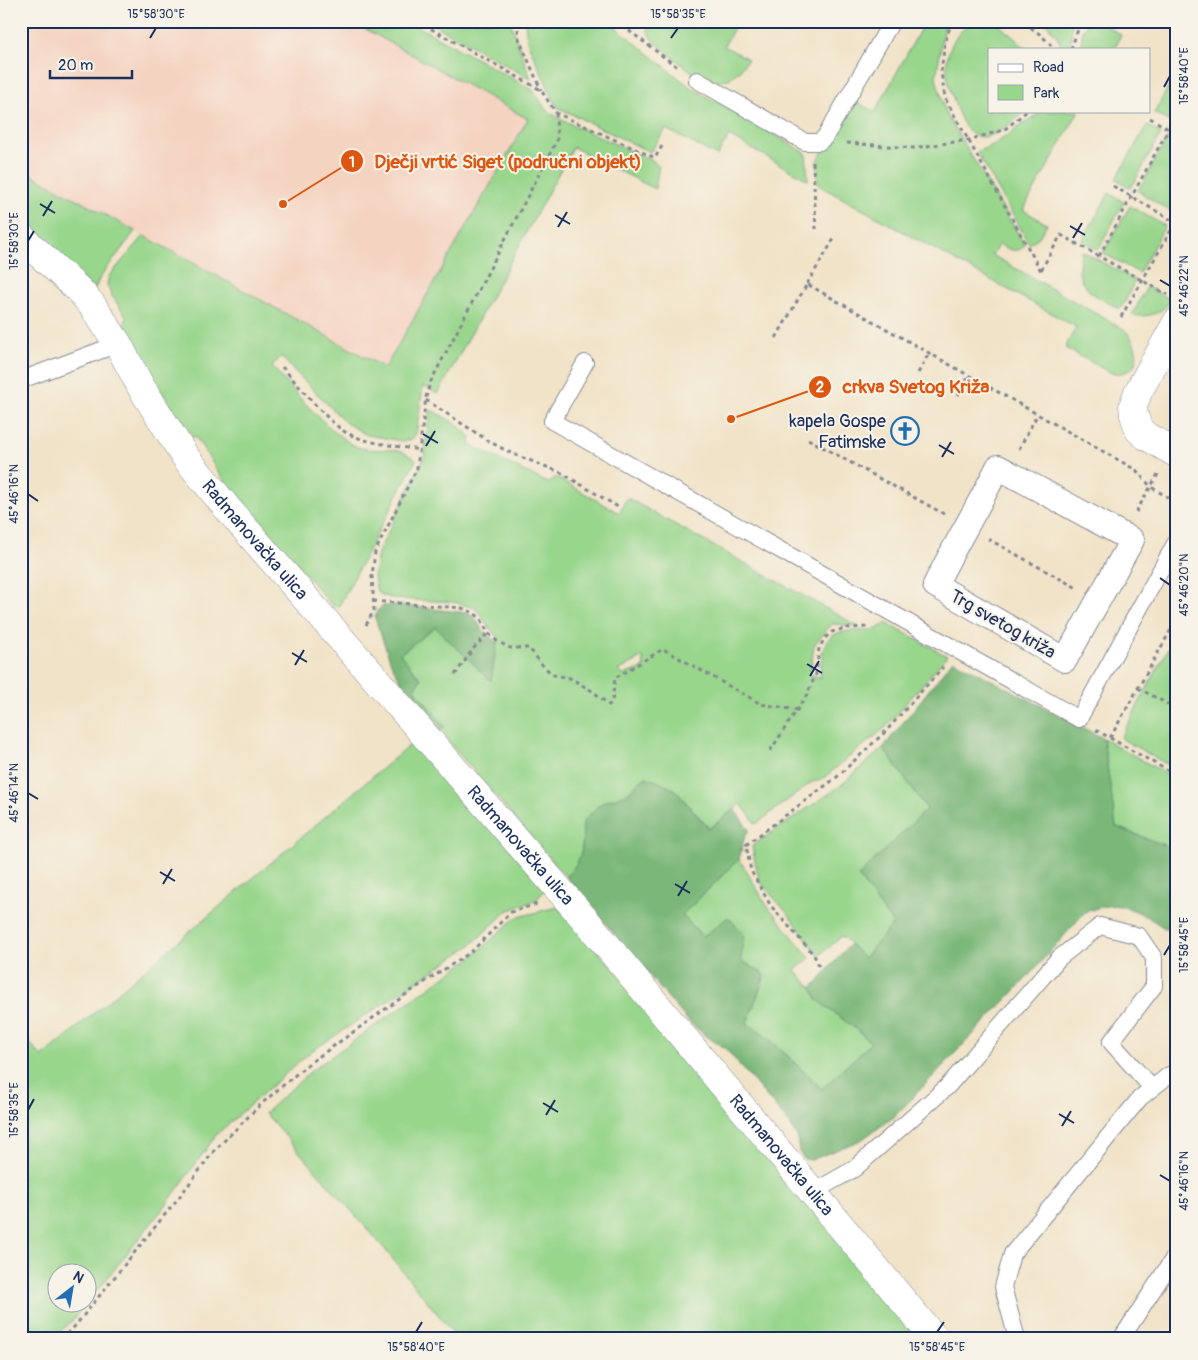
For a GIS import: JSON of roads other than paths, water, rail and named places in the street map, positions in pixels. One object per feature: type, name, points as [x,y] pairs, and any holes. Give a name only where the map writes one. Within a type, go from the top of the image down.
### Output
[{"type":"street","name":"Radmanovačka ulica","points":[[21,237],[79,290],[92,305],[118,344],[141,387],[186,458],[563,893],[935,1339]]},
{"type":"street","points":[[1175,310],[1133,406],[1138,430],[1177,454]]},
{"type":"street","name":"Trg svetog križa","points":[[998,467],[1132,540],[1065,660],[935,585],[966,527],[998,467]]},
{"type":"lane","points":[[697,80],[805,142],[818,139],[892,21]]},
{"type":"lane","points":[[21,380],[118,344]]},
{"type":"lane","points":[[585,363],[552,421],[1079,719],[1177,540]]},
{"type":"lane","points":[[813,1192],[854,1169],[947,1087],[1059,958],[1100,926],[1139,936],[1154,958],[1154,986],[1111,1042],[1152,1088]]},
{"type":"lane","points":[[1017,1339],[1003,1287],[1012,1254],[1140,1098],[1169,1075],[1177,1075]]},
{"type":"lane","points":[[1121,1339],[1177,1253]]},
{"type":"place","name":"Dječji vrtić Siget (područni objekt)","points":[[283,204]]},
{"type":"place","name":"crkva Svetog Križa","points":[[731,419]]},
{"type":"place","name":"kapela Gospe Fatimske","points":[[905,431]]}]
